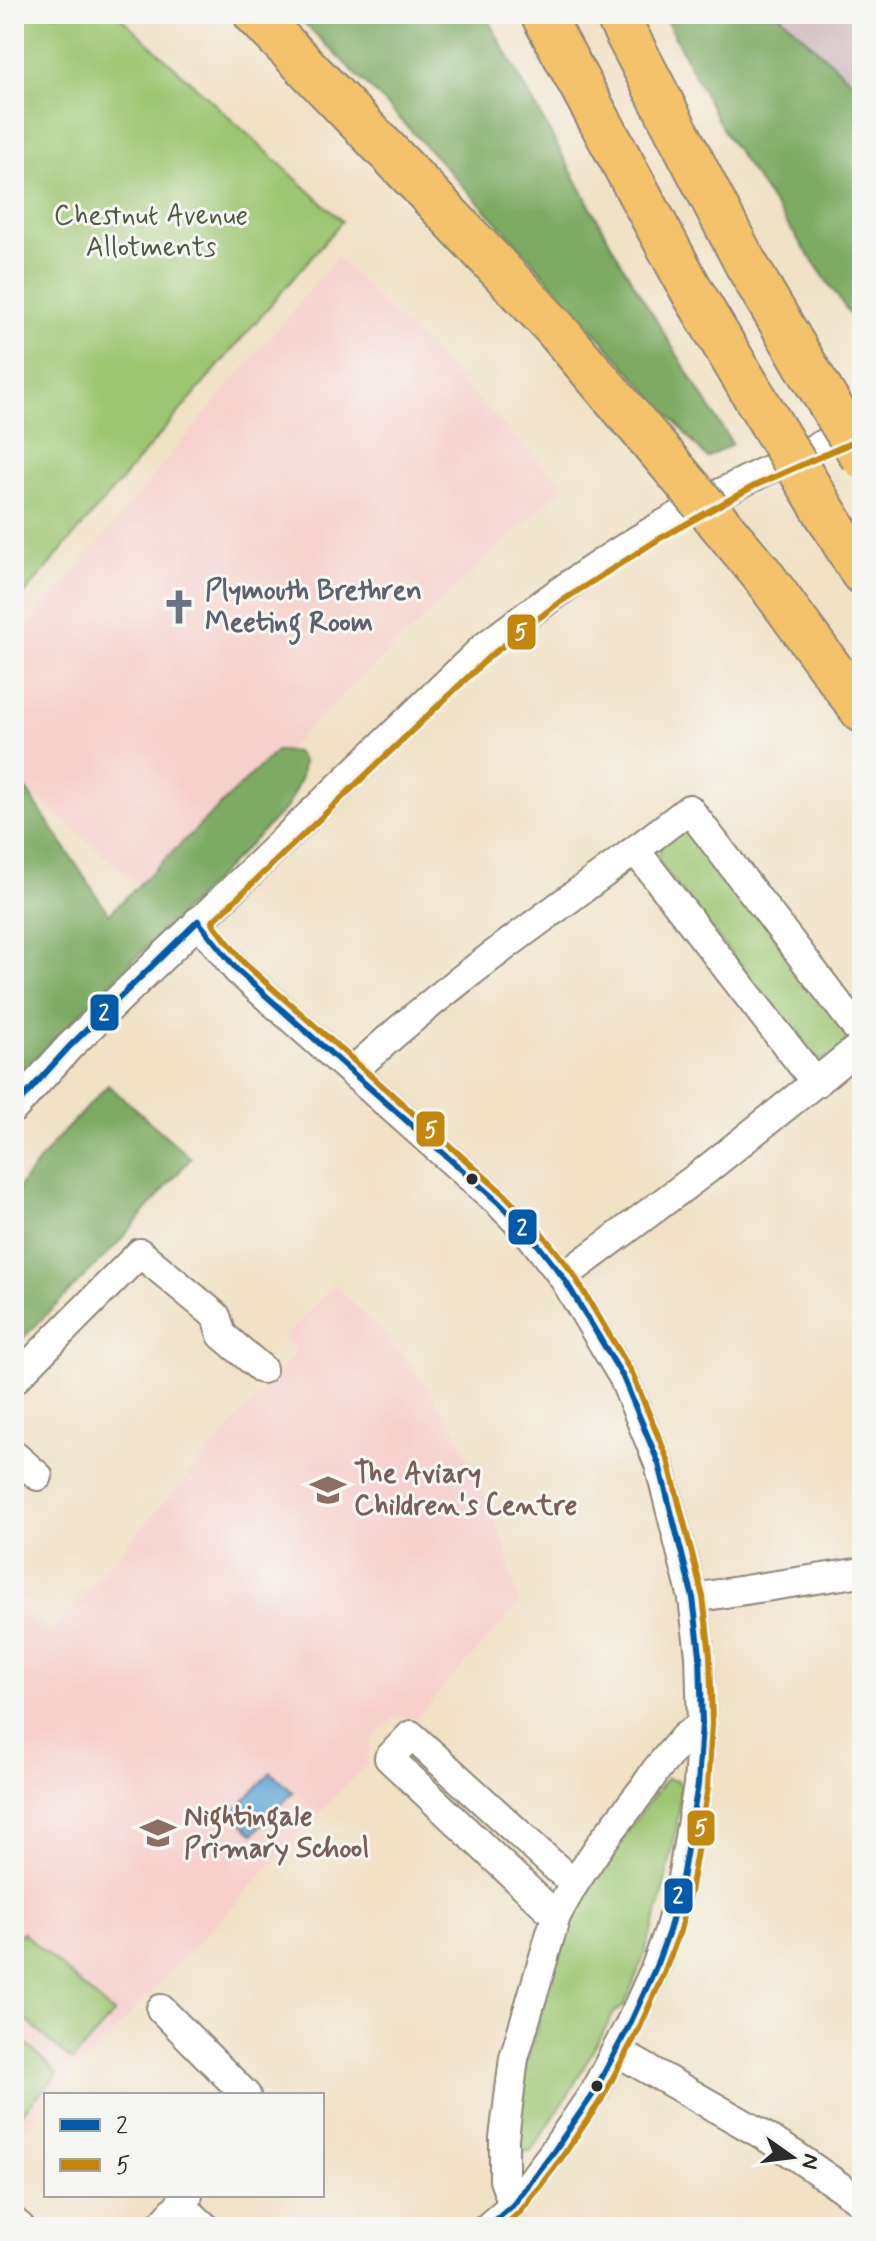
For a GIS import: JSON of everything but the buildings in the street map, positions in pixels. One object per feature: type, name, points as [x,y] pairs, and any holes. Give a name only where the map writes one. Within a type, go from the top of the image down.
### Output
[{"type":"highway","points":[[255,14],[554,327],[761,573],[862,711]]},
{"type":"highway","points":[[542,14],[693,293],[862,573]]},
{"type":"highway","points":[[616,14],[746,264],[862,457]]},
{"type":"street","points":[[14,1108],[69,1047],[483,648],[551,596],[668,522],[750,477],[862,427]]},
{"type":"street","points":[[352,1072],[440,996],[689,809],[862,1035]]},
{"type":"street","points":[[636,851],[816,1083]]},
{"type":"street","points":[[198,921],[237,970],[498,1202],[531,1236],[563,1277],[623,1377],[659,1464],[693,1598],[700,1655],[702,1724],[698,1785],[680,1890],[669,1931],[655,1969],[593,2094],[513,2205],[488,2227]]},
{"type":"street","points":[[563,1277],[686,1186],[862,1045]]},
{"type":"street","points":[[14,1380],[140,1253],[216,1316],[222,1335],[262,1369]]},
{"type":"street","points":[[14,1455],[38,1476]]},
{"type":"street","points":[[693,1598],[862,1572]]},
{"type":"street","points":[[513,2205],[504,2180],[504,2138],[514,2058],[556,1916],[574,1884],[656,1770],[684,1737],[702,1724]]},
{"type":"street","points":[[556,1916],[389,1758],[411,1735],[574,1884]]},
{"type":"street","points":[[161,2009],[244,2093]]},
{"type":"street","points":[[616,2051],[758,2132],[862,2202]]},
{"type":"street","points":[[159,2227],[184,2200],[205,2227]]},
{"type":"street","points":[[14,2222],[20,2227]]},
{"type":"shaded area","points":[[779,14],[862,14],[862,86],[859,89]]},
{"type":"shaded area","points":[[337,257],[564,486],[306,730],[152,896],[14,779],[14,642]]},
{"type":"shaded area","points":[[334,1284],[398,1349],[457,1432],[506,1548],[519,1604],[416,1719],[396,1716],[382,1728],[371,1741],[367,1763],[57,2093],[44,2093],[44,2106],[14,2138],[14,1601],[50,1632],[297,1351],[284,1338]]},
{"type":"green space","name":"Chestnut Avenue Allotments","points":[[14,14],[117,14],[342,221],[14,606]]},
{"type":"green space","points":[[295,14],[485,14],[626,271],[732,444],[707,458],[499,224],[385,103]]},
{"type":"green space","points":[[663,14],[779,14],[859,88],[862,86],[862,332],[725,134]]},
{"type":"green space","points":[[276,751],[296,752],[303,762],[301,777],[287,807],[49,1045],[14,1086],[14,771],[109,914]]},
{"type":"green space","points":[[678,831],[694,834],[847,1027],[848,1045],[821,1061],[812,1057],[658,861],[661,844]]},
{"type":"green space","points":[[108,1085],[191,1158],[117,1244],[14,1347],[14,1193],[57,1139]]},
{"type":"green space","points":[[666,1779],[678,1781],[681,1786],[676,1832],[660,1905],[640,1966],[624,2006],[614,2013],[567,2097],[531,2151],[519,2152],[513,2149],[517,2093],[570,1915],[586,1886]]},
{"type":"green space","points":[[22,1932],[114,2014],[72,2061],[14,2009],[14,1941]]},
{"type":"green space","points":[[14,2032],[58,2074],[14,2122]]},
{"type":"water","points":[[271,1772],[293,1792],[254,1834],[232,1814]]},
{"type":"transit line","name":"5","points":[[503,2227],[521,2211],[601,2100],[638,2031],[679,1934],[690,1892],[708,1787],[712,1724],[710,1655],[703,1597],[668,1460],[632,1373],[572,1272],[539,1230],[505,1195],[244,963],[212,922],[490,656],[557,604],[659,539],[754,486],[862,438]]},
{"type":"transit line","name":"2","points":[[198,921],[237,970],[498,1202],[531,1236],[563,1277],[623,1377],[659,1464],[693,1598],[700,1655],[702,1724],[698,1785],[680,1890],[669,1931],[629,2026],[593,2094],[513,2205],[488,2227]]},
{"type":"transit line","name":"2","points":[[14,1108],[69,1047],[198,921]]},
{"type":"place","name":"Plymouth Brethren Meeting Room","points":[[179,607]]},
{"type":"place","name":"The Aviary Children's Centre","points":[[328,1490]]},
{"type":"place","name":"Nightingale Primary School","points":[[158,1833]]}]
